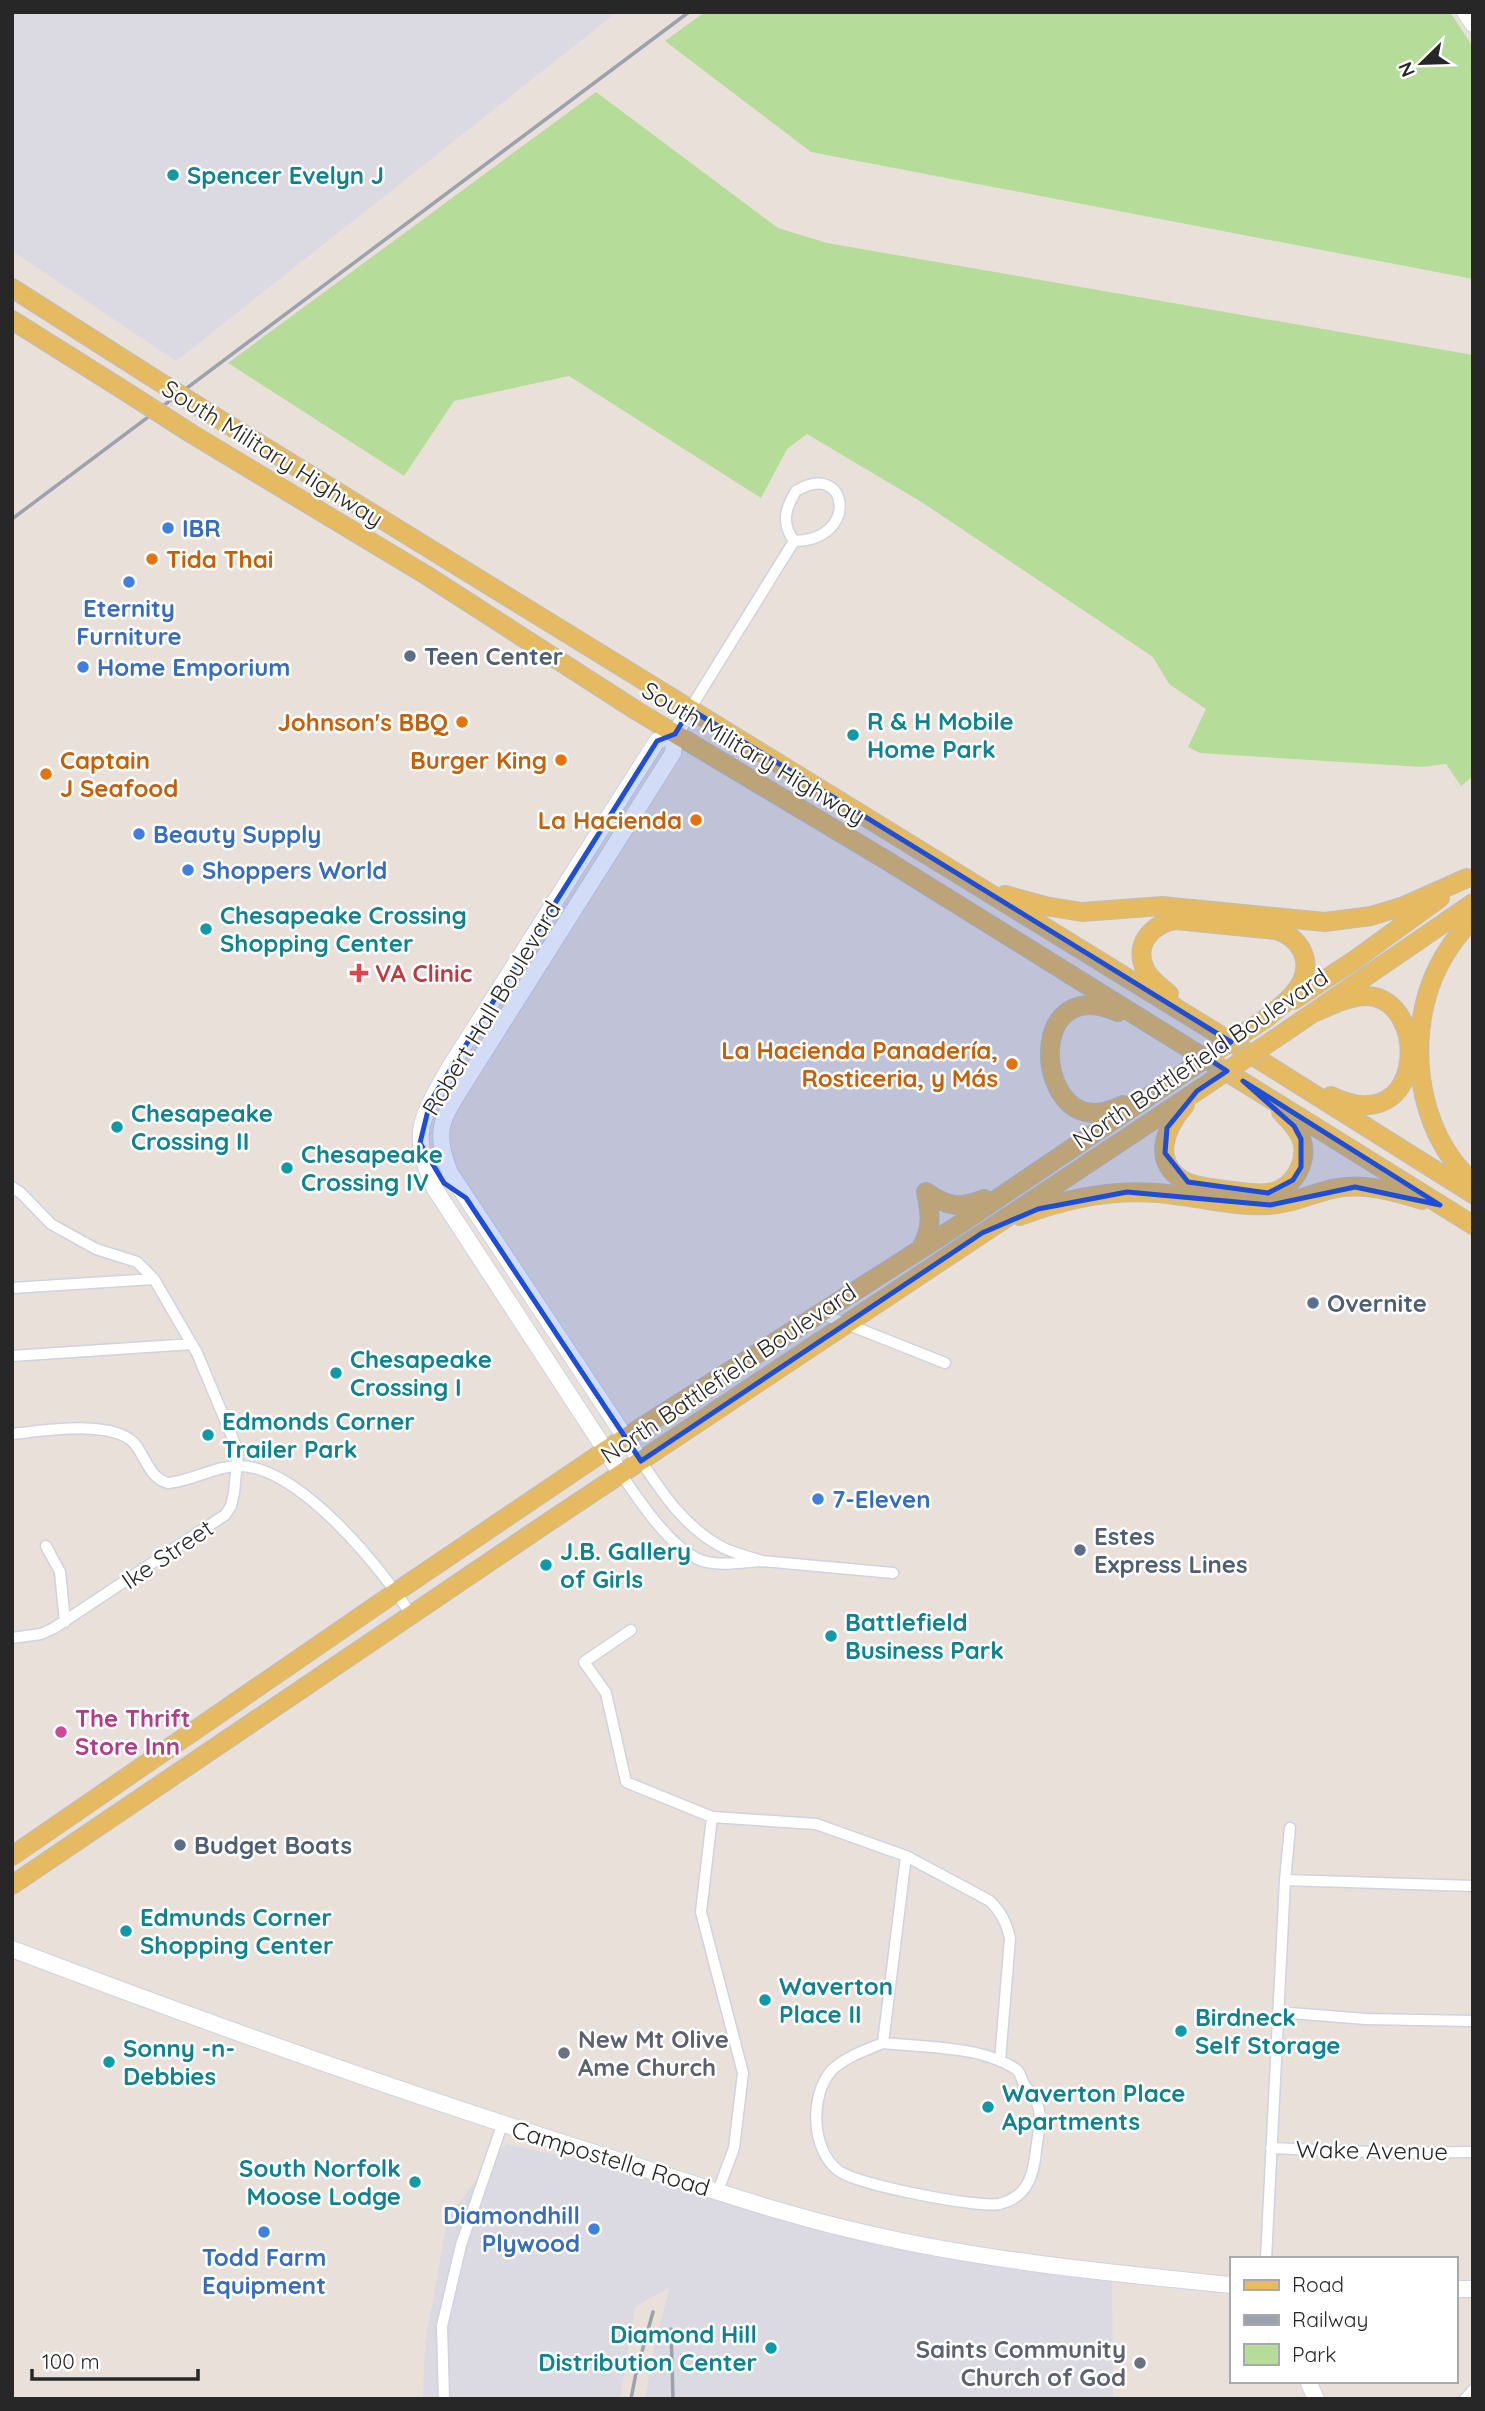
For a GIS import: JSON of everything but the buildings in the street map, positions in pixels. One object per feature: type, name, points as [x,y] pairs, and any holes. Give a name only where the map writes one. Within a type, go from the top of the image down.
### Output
[{"type":"main road","name":"South Military Highway","points":[[12,289],[1473,1194]]},
{"type":"main road","name":"South Military Highway","points":[[12,320],[192,434],[426,575],[675,734],[1190,1048],[1473,1225]]},
{"type":"main road","points":[[974,883],[1009,897],[1082,912],[1162,906],[1325,922],[1371,916],[1404,906],[1470,876]]},
{"type":"main road","name":"North Battlefield Boulevard","points":[[12,1856],[606,1450],[1007,1191],[1356,959],[1470,876]]},
{"type":"main road","name":"North Battlefield Boulevard","points":[[12,1885],[846,1323],[1285,1032],[1473,903]]},
{"type":"main road","points":[[1473,919],[1448,948],[1437,968],[1423,1015],[1421,1040],[1423,1086],[1434,1128],[1448,1154],[1473,1182]]},
{"type":"main road","points":[[1215,1032],[1147,973],[1142,962],[1141,949],[1145,937],[1153,928],[1164,922],[1176,920],[1276,930],[1296,940],[1305,959],[1300,984],[1289,998],[1265,1019]]},
{"type":"main road","points":[[1268,1065],[1344,1102],[1358,1105],[1384,1102],[1403,1085],[1408,1074],[1406,1030],[1402,1017],[1393,1006],[1368,996],[1354,998],[1311,1014]]},
{"type":"main road","points":[[1176,1078],[1111,1111],[1098,1114],[1085,1112],[1073,1107],[1063,1097],[1057,1085],[1050,1055],[1050,1039],[1064,1014],[1076,1007],[1090,1004],[1146,1024],[1190,1048]]},
{"type":"main road","points":[[1197,1091],[1167,1128],[1165,1153],[1170,1165],[1177,1175],[1188,1182],[1214,1188],[1268,1193],[1287,1184],[1301,1167],[1304,1153],[1301,1139],[1294,1126],[1279,1110],[1243,1081]]},
{"type":"main road","points":[[982,1233],[1067,1200],[1127,1192],[1270,1205],[1291,1202],[1333,1189],[1355,1187],[1378,1188],[1440,1205]]},
{"type":"main road","points":[[921,1248],[930,1228],[926,1192],[943,1204],[960,1206],[1007,1191]]},
{"type":"street","points":[[1465,12],[1473,24]]},
{"type":"street","points":[[811,484],[829,485],[837,494],[840,506],[838,516],[826,533],[816,539],[794,541],[786,528],[784,516],[796,491],[811,484]]},
{"type":"street","points":[[690,709],[794,541]]},
{"type":"street","name":"Robert Hall Boulevard","points":[[641,1461],[450,1173],[440,1150],[440,1133],[445,1114],[673,754],[675,734],[690,709]]},
{"type":"street","name":"Robert Hall Boulevard","points":[[621,1474],[435,1189],[422,1161],[420,1143],[423,1121],[430,1102],[448,1070],[657,741],[675,734]]},
{"type":"street","points":[[420,1143],[444,1183],[466,1198]]},
{"type":"street","name":"Ike Street","points":[[12,1187],[51,1224],[96,1249],[137,1262],[154,1279],[192,1344],[238,1451],[231,1506],[225,1515],[65,1622],[41,1634],[12,1638]]},
{"type":"street","points":[[12,1288],[154,1279]]},
{"type":"street","points":[[819,1313],[945,1363]]},
{"type":"street","points":[[12,1356],[192,1344]]},
{"type":"street","name":"Ike Street","points":[[12,1433],[113,1430],[134,1443],[156,1478],[169,1483],[238,1465]]},
{"type":"street","points":[[641,1461],[677,1513],[692,1527],[720,1546],[761,1561]]},
{"type":"street","points":[[238,1465],[253,1467],[311,1499],[330,1516],[396,1592],[411,1615]]},
{"type":"street","points":[[621,1474],[674,1542],[706,1563],[761,1561],[893,1573]]},
{"type":"street","points":[[46,1546],[60,1572],[65,1622]]},
{"type":"street","points":[[631,1630],[584,1662],[606,1693],[626,1782],[712,1817],[816,1824],[906,1856],[990,1901],[1007,1924],[1010,1952],[1000,2061]]},
{"type":"street","points":[[712,1817],[701,1912],[743,2073],[734,2148],[719,2191]]},
{"type":"street","points":[[1266,2257],[1290,1828]]},
{"type":"street","points":[[883,2043],[906,1856]]},
{"type":"street","points":[[1285,1880],[1473,1886]]},
{"type":"street","name":"Campostella Road","points":[[12,1949],[192,2018],[502,2125],[851,2230],[954,2252],[1034,2264],[1230,2286]]},
{"type":"street","points":[[1278,2012],[1366,2019],[1473,2021]]},
{"type":"street","points":[[883,2043],[951,2049],[1000,2061],[1019,2072],[1039,2107],[1034,2174],[1028,2186],[1018,2196],[993,2205],[954,2200],[852,2178],[838,2170],[826,2158],[816,2127],[823,2083],[841,2062],[883,2043]]},
{"type":"street","points":[[444,2399],[442,2326],[461,2245],[502,2125]]},
{"type":"street","name":"Wake Avenue","points":[[1271,2148],[1395,2153],[1473,2152]]},
{"type":"street","points":[[1309,2383],[1316,2399]]},
{"type":"street","points":[[1465,2399],[1473,2390]]},
{"type":"highlighted area","points":[[690,709],[1231,1042],[1207,1058],[1227,1071],[1197,1091],[1167,1128],[1165,1153],[1188,1182],[1268,1193],[1293,1180],[1301,1167],[1301,1139],[1294,1126],[1243,1081],[1440,1205],[1355,1187],[1270,1205],[1127,1192],[1038,1209],[982,1233],[641,1461],[466,1198],[444,1183],[420,1143],[430,1102],[657,741],[675,734]]},
{"type":"shaded area","points":[[12,12],[617,12],[176,361],[12,251]]},
{"type":"shaded area","points":[[506,2144],[718,2191],[805,2217],[1112,2282],[1113,2399],[645,2399],[654,2347],[670,2287],[635,2307],[620,2399],[423,2399],[425,2344],[448,2216]]},
{"type":"green space","points":[[705,12],[1450,12],[1473,47],[1473,279],[811,152],[665,41]]},
{"type":"green space","points":[[596,92],[778,228],[827,243],[1473,355],[1473,776],[1461,786],[1446,764],[1422,767],[1200,753],[1188,747],[1206,709],[1169,684],[1153,657],[923,503],[807,434],[787,449],[761,498],[569,376],[454,401],[404,476],[228,363]]},
{"type":"railway","points":[[12,519],[689,12]]},
{"type":"railway","points":[[631,2399],[653,2312]]},
{"type":"railway","points":[[671,2329],[673,2399]]},
{"type":"place","name":"Spencer Evelyn J","points":[[173,175]]},
{"type":"place","name":"IBR","points":[[168,528]]},
{"type":"place","name":"Tida Thai","points":[[152,559]]},
{"type":"place","name":"Eternity Furniture","points":[[129,582]]},
{"type":"place","name":"Teen Center","points":[[410,656]]},
{"type":"place","name":"Home Emporium","points":[[83,667]]},
{"type":"place","name":"Johnson's BBQ","points":[[462,722]]},
{"type":"place","name":"R & H Mobile Home Park","points":[[853,735]]},
{"type":"place","name":"Burger King","points":[[561,760]]},
{"type":"place","name":"Captain J Seafood","points":[[46,774]]},
{"type":"place","name":"La Hacienda","points":[[696,820]]},
{"type":"place","name":"Beauty Supply","points":[[139,834]]},
{"type":"place","name":"Shoppers World","points":[[188,870]]},
{"type":"place","name":"Chesapeake Crossing Shopping Center","points":[[206,929]]},
{"type":"place","name":"VA Clinic","points":[[359,973]]},
{"type":"place","name":"La Hacienda Panadería, Rosticeria, y Más","points":[[1012,1064]]},
{"type":"place","name":"Chesapeake Crossing II","points":[[117,1127]]},
{"type":"place","name":"Chesapeake Crossing IV","points":[[287,1168]]},
{"type":"place","name":"Overnite","points":[[1313,1303]]},
{"type":"place","name":"Chesapeake Crossing I","points":[[336,1373]]},
{"type":"place","name":"Edmonds Corner Trailer Park","points":[[208,1435]]},
{"type":"place","name":"7-Eleven","points":[[818,1499]]},
{"type":"place","name":"Estes Express Lines","points":[[1080,1550]]},
{"type":"place","name":"J.B. Gallery of Girls","points":[[546,1565]]},
{"type":"place","name":"Battlefield Business Park","points":[[831,1636]]},
{"type":"place","name":"The Thrift Store Inn","points":[[61,1732]]},
{"type":"place","name":"Budget Boats","points":[[180,1845]]},
{"type":"place","name":"Edmunds Corner Shopping Center","points":[[126,1931]]},
{"type":"place","name":"Waverton Place II","points":[[765,2000]]},
{"type":"place","name":"Birdneck Self Storage","points":[[1181,2031]]},
{"type":"place","name":"New Mt Olive Ame Church","points":[[564,2053]]},
{"type":"place","name":"Sonny -n- Debbies","points":[[109,2062]]},
{"type":"place","name":"Waverton Place Apartments","points":[[988,2107]]},
{"type":"place","name":"South Norfolk Moose Lodge","points":[[415,2182]]},
{"type":"place","name":"Diamondhill Plywood","points":[[594,2229]]},
{"type":"place","name":"Todd Farm Equipment","points":[[264,2232]]},
{"type":"place","name":"Diamond Hill Distribution Center","points":[[771,2348]]},
{"type":"place","name":"Saints Community Church of God","points":[[1140,2363]]}]
